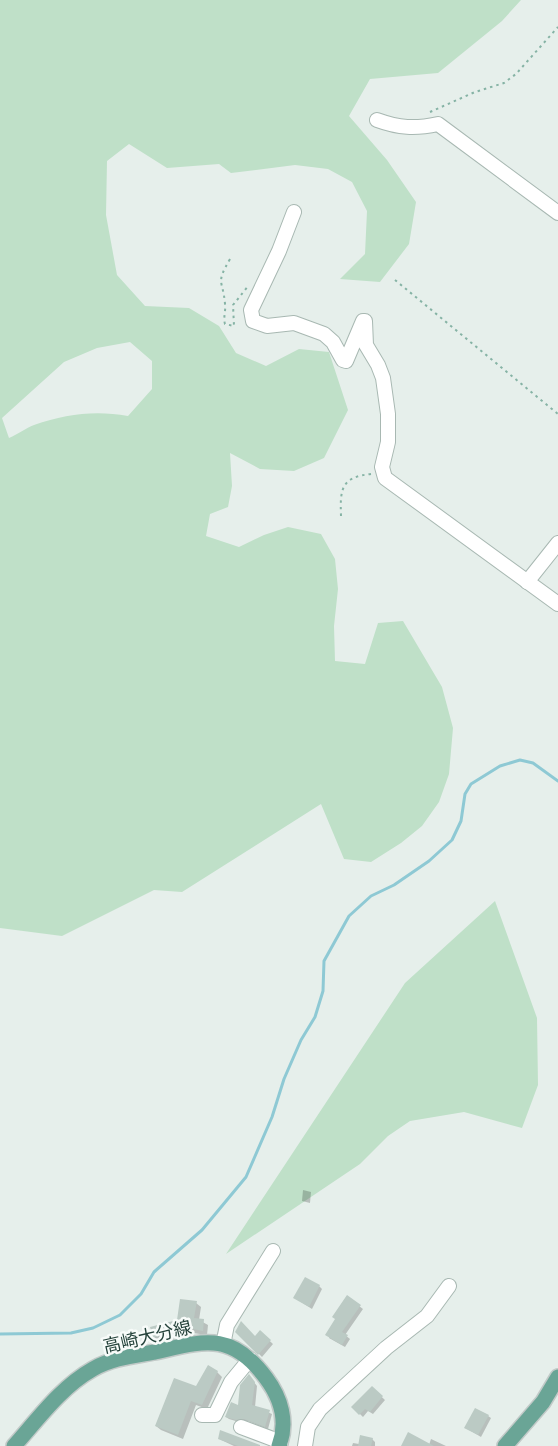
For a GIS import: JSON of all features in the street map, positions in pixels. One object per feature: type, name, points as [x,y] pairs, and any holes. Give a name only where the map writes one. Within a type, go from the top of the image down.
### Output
[{"type":"main road","name":"高崎大分線","points":[[14,1446],[63,1391],[93,1369],[117,1358],[182,1345],[215,1341],[250,1360],[273,1388],[283,1417],[280,1444]]},
{"type":"main road","points":[[505,1446],[543,1402],[558,1377]]},
{"type":"street","points":[[376,120],[404,128],[438,124],[558,213]]},
{"type":"street","points":[[294,212],[279,251],[251,310],[253,321],[260,324],[294,323],[324,334],[333,342],[343,360],[346,361],[362,321],[365,321],[366,345],[378,365],[388,414],[388,442],[382,468],[385,478],[558,604]]},
{"type":"street","points":[[527,582],[558,543]]},
{"type":"street","points":[[223,1345],[227,1325],[273,1251]]},
{"type":"street","points":[[305,1446],[308,1427],[320,1410],[386,1348],[427,1316],[449,1286]]},
{"type":"street","points":[[202,1415],[215,1414],[231,1382],[250,1360]]},
{"type":"street","points":[[241,1428],[280,1444]]},
{"type":"path","points":[[425,114],[475,92],[504,83],[516,74],[558,27]]},
{"type":"path","points":[[230,259],[221,276],[220,285],[225,302],[225,324],[234,326],[233,305],[251,282]]},
{"type":"path","points":[[395,280],[558,414]]},
{"type":"path","points":[[341,516],[342,488],[350,479],[373,474],[385,478]]},
{"type":"green space","points":[[0,0],[521,0],[502,21],[438,73],[370,79],[349,116],[387,160],[416,202],[409,244],[380,282],[340,279],[365,254],[367,211],[352,182],[328,169],[295,165],[231,173],[219,164],[167,168],[129,144],[107,161],[106,215],[117,275],[145,306],[189,308],[219,326],[236,353],[266,366],[299,349],[329,352],[348,410],[324,458],[294,471],[260,469],[230,453],[232,486],[228,507],[210,514],[206,536],[239,547],[264,535],[288,527],[321,534],[335,559],[338,589],[334,626],[335,661],[365,664],[378,623],[403,621],[442,687],[453,728],[449,774],[439,802],[422,826],[401,843],[371,862],[344,859],[321,804],[182,892],[154,890],[62,936],[0,928]],"holes":[[[130,342],[152,361],[152,389],[128,416],[92,413],[58,418],[34,425],[9,438],[2,418],[64,362],[97,348]]]},
{"type":"green space","points":[[495,901],[537,1018],[538,1085],[522,1128],[464,1112],[410,1121],[388,1136],[360,1164],[226,1254],[405,983]]},
{"type":"building","points":[[305,1277],[320,1285],[309,1307],[293,1298]]},
{"type":"building","points":[[347,1295],[361,1305],[342,1332],[348,1335],[342,1345],[325,1335],[335,1319],[332,1317]]},
{"type":"building","points":[[180,1299],[197,1301],[194,1318],[204,1319],[203,1331],[188,1328],[153,1338],[150,1327],[177,1320]]},
{"type":"building","points":[[241,1321],[255,1336],[260,1330],[271,1340],[258,1355],[235,1332]]},
{"type":"building","points":[[208,1365],[218,1371],[202,1405],[191,1401],[178,1435],[155,1426],[174,1378],[196,1386]]},
{"type":"building","points":[[249,1374],[255,1382],[252,1405],[270,1410],[265,1427],[244,1419],[236,1420],[225,1417],[231,1402],[238,1405],[240,1385]]},
{"type":"building","points":[[372,1386],[383,1396],[370,1412],[365,1409],[359,1415],[351,1407]]},
{"type":"building","points":[[475,1408],[489,1415],[478,1435],[464,1428]]},
{"type":"building","points":[[220,1430],[260,1446],[238,1446],[218,1439]]},
{"type":"building","points":[[408,1432],[434,1446],[401,1446]]},
{"type":"building","points":[[360,1435],[373,1438],[371,1446],[358,1446]]},
{"type":"waterway","points":[[0,1334],[71,1333],[93,1328],[120,1315],[141,1294],[154,1272],[202,1230],[246,1177],[272,1117],[284,1079],[301,1040],[315,1017],[323,991],[324,961],[349,916],[371,896],[394,885],[429,861],[452,840],[461,821],[465,794],[471,784],[500,766],[520,760],[533,763],[558,781]]}]
